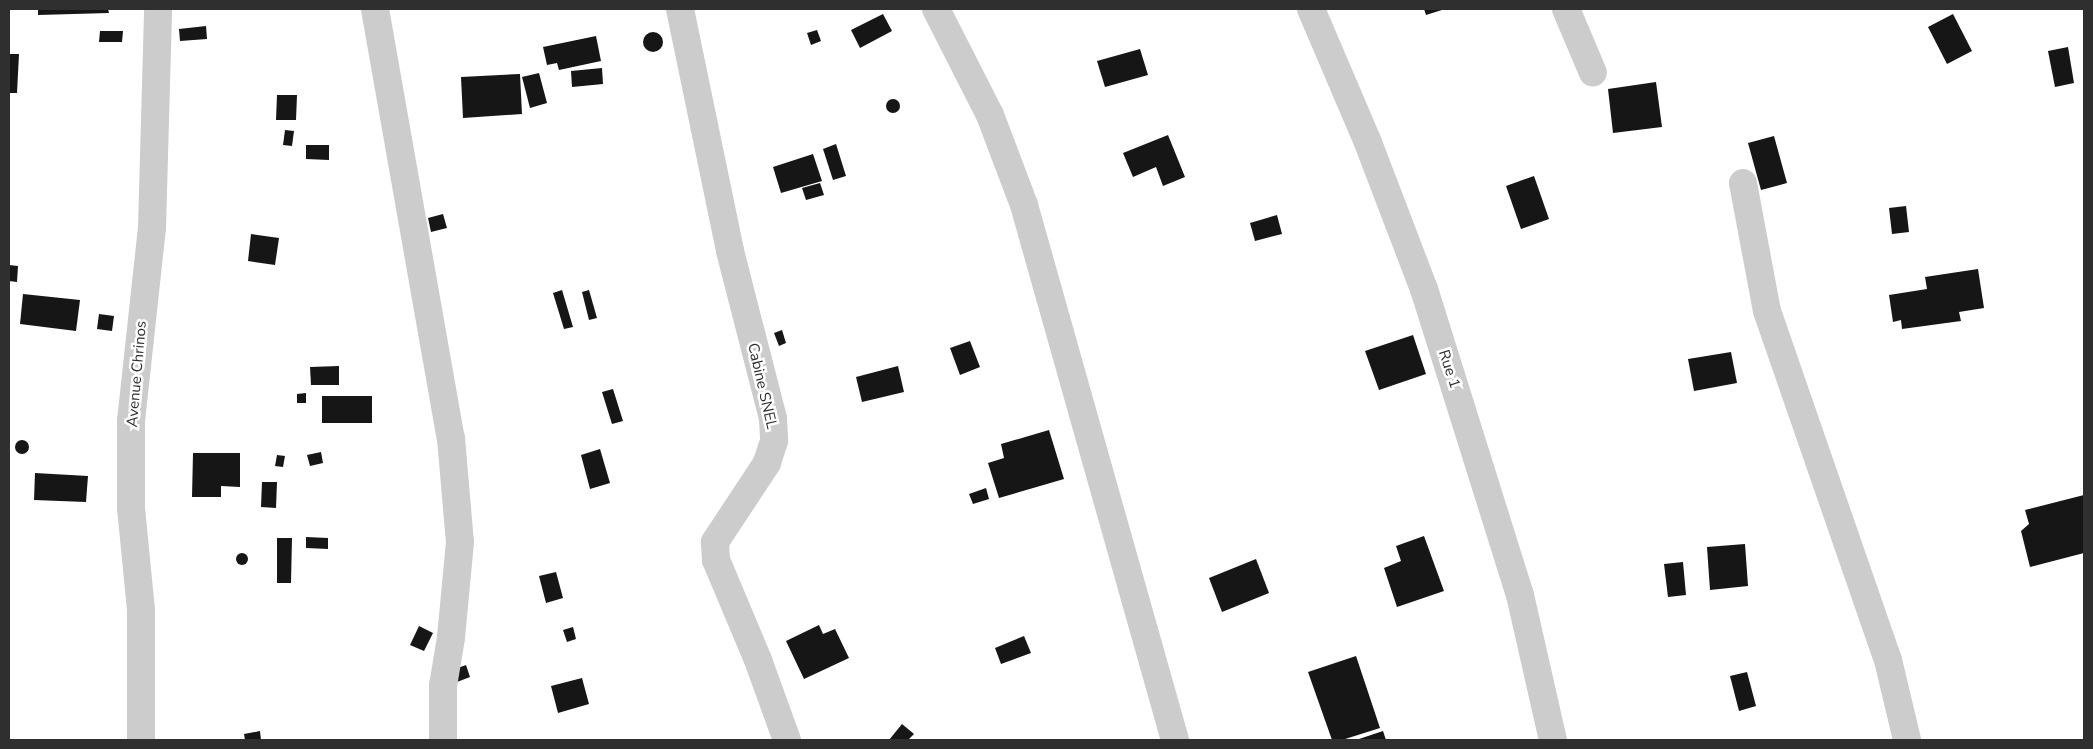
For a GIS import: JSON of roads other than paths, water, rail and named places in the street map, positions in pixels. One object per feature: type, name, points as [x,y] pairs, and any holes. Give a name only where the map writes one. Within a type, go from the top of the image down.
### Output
[{"type":"street","name":"Avenue Chrinos","points":[[141,740],[141,610],[131,508],[131,421],[152,228],[158,9]]},
{"type":"street","points":[[375,9],[451,438],[460,542],[451,638],[443,686],[443,740]]},
{"type":"street","name":"Cabine SNEL","points":[[680,9],[730,252],[773,419],[774,441],[767,463],[715,542],[716,560],[787,740]]},
{"type":"street","points":[[936,9],[990,115],[1024,206],[1175,740]]},
{"type":"street","name":"Rue 1","points":[[1311,9],[1363,132],[1424,290],[1520,595],[1553,740]]},
{"type":"street","points":[[1566,9],[1592,73]]},
{"type":"street","points":[[1743,182],[1767,311],[1888,660],[1907,740]]}]
